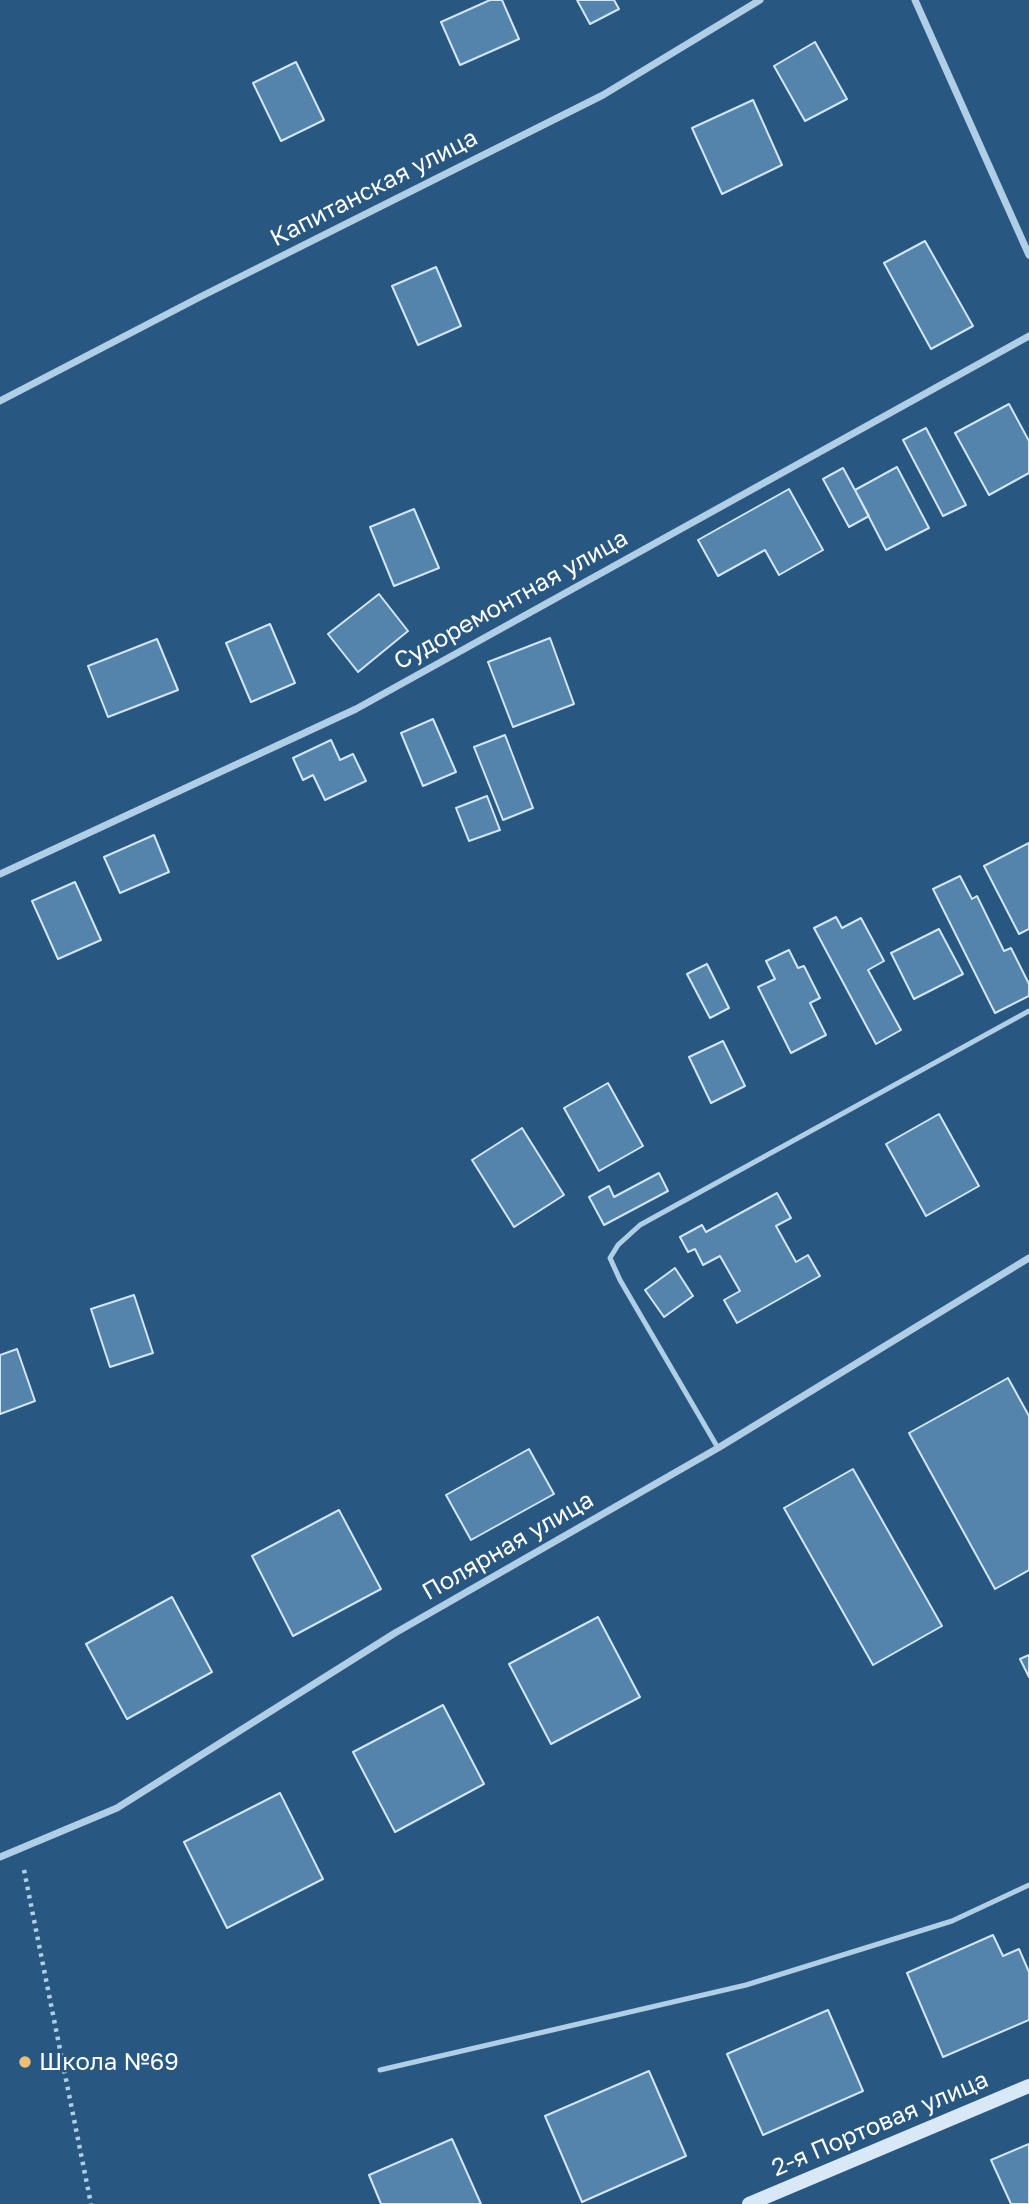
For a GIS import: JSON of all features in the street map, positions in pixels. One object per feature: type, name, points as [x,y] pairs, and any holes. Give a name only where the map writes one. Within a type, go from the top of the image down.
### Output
[{"type":"street","name":"Капитанская улица","points":[[0,401],[200,297],[603,95],[760,0]]},
{"type":"street","points":[[915,0],[1029,256]]},
{"type":"street","name":"Судоремонтная улица","points":[[0,874],[356,709],[1029,335]]},
{"type":"street","name":"Полярная улица","points":[[0,1857],[117,1808],[395,1633],[718,1448],[1029,1258]]},
{"type":"street","name":"2-я Портовая улица","points":[[749,2204],[1029,2086]]},
{"type":"lane","points":[[718,1448],[620,1280],[610,1258],[618,1245],[640,1225],[1029,1011]]},
{"type":"lane","points":[[380,2070],[746,1985],[952,1921],[1029,1885]]},
{"type":"path","points":[[20,1848],[91,2204]]},
{"type":"building","points":[[490,0],[502,0],[519,39],[460,65],[441,22]]},
{"type":"building","points":[[577,0],[614,0],[619,9],[590,24]]},
{"type":"building","points":[[815,42],[847,99],[805,121],[774,66]]},
{"type":"building","points":[[296,62],[324,120],[281,141],[253,83]]},
{"type":"building","points":[[753,100],[782,165],[722,194],[692,128]]},
{"type":"building","points":[[925,241],[973,326],[931,349],[884,263]]},
{"type":"building","points":[[436,267],[461,326],[418,345],[392,286]]},
{"type":"building","points":[[1009,404],[1029,441],[1029,473],[989,495],[955,433]]},
{"type":"building","points":[[926,428],[966,505],[943,516],[903,440]]},
{"type":"building","points":[[897,467],[929,528],[886,550],[855,490]]},
{"type":"building","points":[[843,468],[869,516],[849,527],[823,479]]},
{"type":"building","points":[[789,489],[823,550],[779,575],[765,550],[718,576],[698,540]]},
{"type":"building","points":[[414,509],[439,568],[394,586],[370,527]]},
{"type":"building","points":[[379,594],[408,631],[358,672],[328,634]]},
{"type":"building","points":[[270,624],[295,683],[251,702],[226,643]]},
{"type":"building","points":[[550,638],[574,704],[513,727],[488,662]]},
{"type":"building","points":[[157,639],[178,690],[108,717],[88,666]]},
{"type":"building","points":[[433,719],[456,772],[423,786],[401,733]]},
{"type":"building","points":[[505,735],[533,808],[503,820],[474,747]]},
{"type":"building","points":[[331,740],[340,760],[353,754],[366,781],[325,800],[313,775],[303,780],[293,758]]},
{"type":"building","points":[[487,796],[500,830],[469,841],[456,808]]},
{"type":"building","points":[[154,835],[169,872],[120,893],[104,857]]},
{"type":"building","points":[[1029,843],[1029,929],[1019,934],[984,866]]},
{"type":"building","points":[[960,876],[972,899],[977,896],[1004,951],[1011,948],[1029,984],[1029,996],[995,1013],[933,889]]},
{"type":"building","points":[[75,882],[101,940],[58,959],[32,901]]},
{"type":"building","points":[[836,917],[842,928],[861,918],[884,961],[868,970],[901,1030],[876,1044],[814,928]]},
{"type":"building","points":[[939,929],[963,974],[914,999],[891,953]]},
{"type":"building","points":[[789,950],[798,968],[804,966],[820,998],[810,1003],[826,1035],[791,1053],[758,987],[775,979],[766,961]]},
{"type":"building","points":[[707,964],[729,1008],[710,1018],[687,974]]},
{"type":"building","points":[[723,1041],[745,1086],[711,1103],[689,1057]]},
{"type":"building","points":[[608,1083],[643,1146],[599,1171],[564,1108]]},
{"type":"building","points":[[939,1114],[979,1186],[926,1216],[886,1144]]},
{"type":"building","points":[[522,1128],[564,1195],[514,1227],[472,1160]]},
{"type":"building","points":[[659,1173],[668,1191],[604,1225],[589,1197],[609,1186],[614,1197]]},
{"type":"building","points":[[777,1193],[791,1218],[776,1226],[796,1262],[808,1255],[820,1276],[737,1323],[724,1300],[740,1291],[720,1256],[703,1265],[695,1249],[688,1252],[680,1237],[702,1225],[706,1232]]},
{"type":"building","points":[[675,1268],[693,1296],[664,1317],[645,1290]]},
{"type":"building","points":[[134,1295],[153,1353],[110,1367],[91,1309]]},
{"type":"building","points":[[17,1349],[35,1401],[0,1414],[0,1355]]},
{"type":"building","points":[[1008,1378],[1029,1416],[1029,1570],[995,1589],[909,1433]]},
{"type":"building","points":[[529,1449],[554,1494],[471,1540],[446,1495]]},
{"type":"building","points":[[853,1469],[942,1626],[873,1665],[784,1508]]},
{"type":"building","points":[[339,1510],[381,1589],[293,1636],[252,1556]]},
{"type":"building","points":[[172,1597],[212,1672],[127,1719],[86,1644]]},
{"type":"building","points":[[598,1617],[640,1697],[551,1744],[509,1664]]},
{"type":"building","points":[[1029,1655],[1029,1677],[1020,1659]]},
{"type":"building","points":[[443,1705],[484,1784],[395,1832],[353,1752]]},
{"type":"building","points":[[280,1793],[323,1879],[227,1928],[184,1842]]},
{"type":"building","points":[[993,1935],[1003,1956],[1019,1949],[1029,1972],[1029,2020],[943,2057],[907,1973]]},
{"type":"building","points":[[828,2010],[863,2091],[763,2135],[727,2054]]},
{"type":"building","points":[[649,2071],[686,2156],[582,2202],[545,2116]]},
{"type":"building","points":[[452,2139],[481,2204],[381,2204],[369,2175]]},
{"type":"building","points":[[1029,2144],[1029,2204],[1011,2204],[991,2160]]},
{"type":"place","name":"Школа №69","points":[[25,2062]]}]
